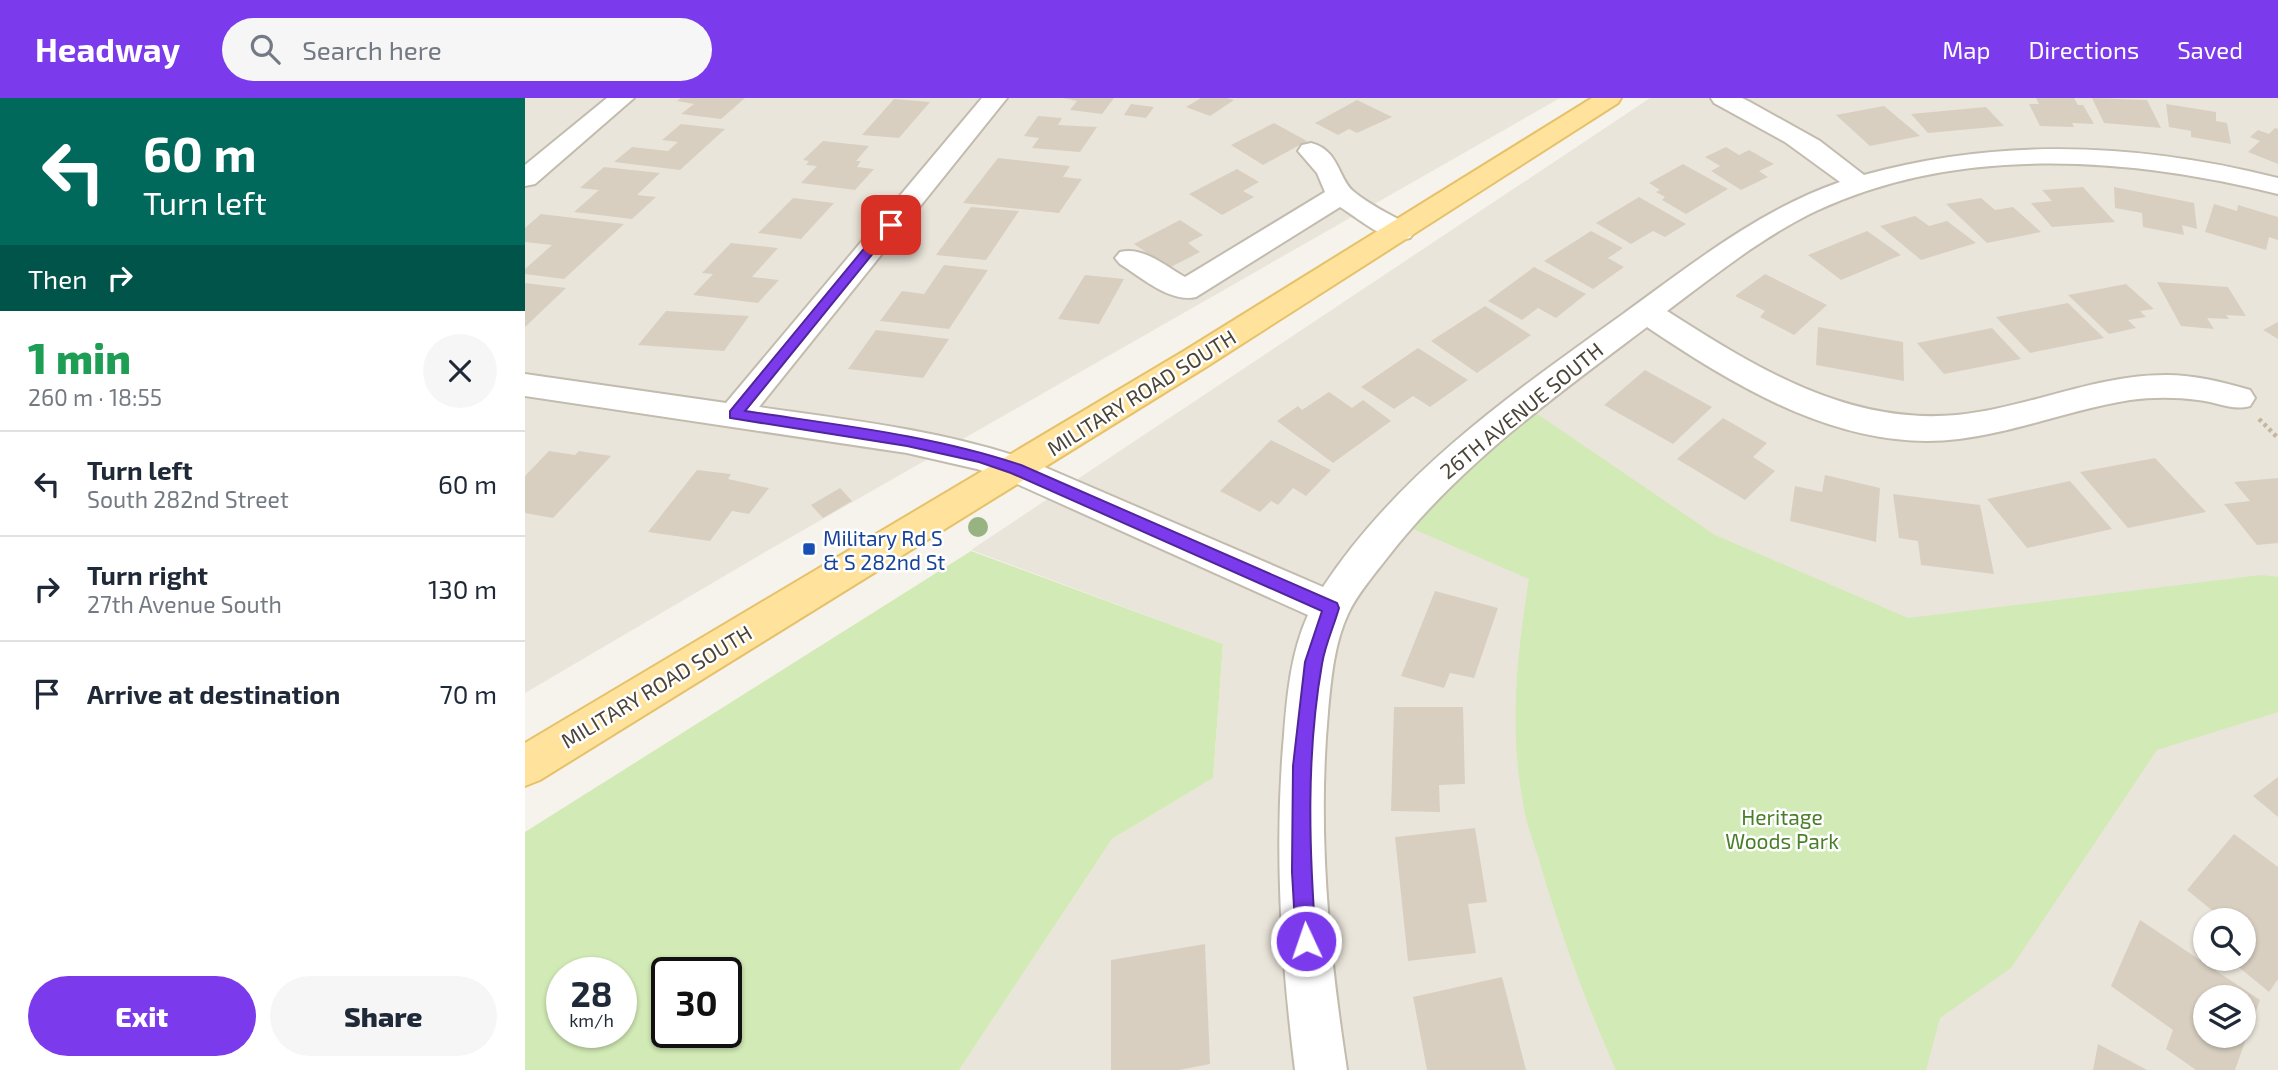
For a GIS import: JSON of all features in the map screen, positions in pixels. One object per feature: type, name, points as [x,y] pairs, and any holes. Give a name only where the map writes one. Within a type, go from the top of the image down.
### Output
[{"type":"main road","name":"MILITARY ROAD SOUTH","points":[[525,766],[1016,469],[1400,232],[1609,98]]},
{"type":"street","points":[[525,178],[621,98]]},
{"type":"street","points":[[734,414],[995,98]]},
{"type":"street","points":[[1723,98],[1802,140],[1840,167],[1858,184]]},
{"type":"street","points":[[1311,151],[1329,172],[1340,195],[1400,232]]},
{"type":"street","name":"26TH AVENUE SOUTH","points":[[1321,1070],[1309,986],[1300,815],[1302,766],[1314,662],[1331,608],[1395,521],[1451,463],[1646,312],[1739,244],[1792,212],[1858,184],[1961,161],[2019,155],[2092,155],[2155,160],[2221,170],[2278,186]]},
{"type":"street","points":[[1131,258],[1185,289],[1212,276],[1340,195]]},
{"type":"street","points":[[1646,312],[1706,352],[1782,394],[1817,408],[1881,424],[1954,428],[2129,387],[2191,386],[2238,398]]},
{"type":"street","points":[[525,385],[907,441],[981,457],[1016,469],[1331,608]]},
{"type":"shaded area","points":[[525,98],[1560,98],[772,548],[525,693]]},
{"type":"shaded area","points":[[1650,98],[2278,98],[2278,1070],[959,1070],[1112,839],[1213,778],[1223,644],[971,550]]},
{"type":"green space","name":"Heritage Woods Park","points":[[1524,405],[1715,535],[1908,618],[2261,575],[2278,577],[2278,712],[2157,750],[2011,968],[1940,1018],[1926,1070],[1616,1070],[1567,946],[1524,811],[1516,747],[1516,691],[1529,579],[1395,521]]},
{"type":"green space","points":[[971,551],[1223,644],[1213,778],[1112,839],[959,1070],[525,1070],[525,832]]},
{"type":"building","points":[[681,98],[745,98],[721,119],[681,114],[694,104],[677,101]]},
{"type":"building","points":[[1063,98],[1114,98],[1102,114],[1070,110],[1077,101]]},
{"type":"building","points":[[1201,98],[1234,100],[1210,116],[1186,107]]},
{"type":"building","points":[[2036,98],[2074,98],[2078,105],[2083,105],[2094,124],[2072,123],[2074,127],[2040,126],[2029,104],[2039,104]]},
{"type":"building","points":[[2092,98],[2147,100],[2161,128],[2104,123]]},
{"type":"building","points":[[894,99],[930,102],[899,138],[862,135]]},
{"type":"building","points":[[1357,100],[1392,117],[1357,133],[1349,129],[1338,135],[1315,123]]},
{"type":"building","points":[[1131,104],[1154,107],[1146,118],[1124,115]]},
{"type":"building","points":[[2166,104],[2216,112],[2216,121],[2227,123],[2231,144],[2191,137],[2191,131],[2169,127]]},
{"type":"building","points":[[1884,106],[1920,136],[1870,146],[1836,115]]},
{"type":"building","points":[[1986,107],[2004,126],[1928,133],[1911,114]]},
{"type":"building","points":[[1038,116],[1062,118],[1058,125],[1097,127],[1080,152],[1032,148],[1039,138],[1024,136]]},
{"type":"building","points":[[1274,123],[1307,141],[1263,165],[1231,145]]},
{"type":"building","points":[[681,124],[725,129],[680,170],[614,162],[632,147],[668,151],[678,142],[662,140]]},
{"type":"building","points":[[2275,128],[2278,129],[2278,164],[2248,152],[2260,141],[2250,137],[2258,130],[2269,134]]},
{"type":"building","points":[[823,141],[869,146],[856,161],[861,161],[857,167],[874,169],[855,190],[801,183],[817,166],[806,165],[809,161],[803,160]]},
{"type":"building","points":[[1726,147],[1739,155],[1749,150],[1774,164],[1759,171],[1768,177],[1741,190],[1711,171],[1720,166],[1705,157]]},
{"type":"building","points":[[998,158],[1070,166],[1063,177],[1082,179],[1059,213],[963,203]]},
{"type":"building","points":[[1683,164],[1728,189],[1686,214],[1662,200],[1665,197],[1656,192],[1660,190],[1649,183]]},
{"type":"building","points":[[604,167],[660,173],[637,195],[656,197],[632,219],[574,212],[599,190],[580,188]]},
{"type":"building","points":[[1237,169],[1259,182],[1243,191],[1254,197],[1222,215],[1189,194]]},
{"type":"building","points":[[2083,187],[2115,222],[2052,227],[2031,203],[2052,201],[2042,190]]},
{"type":"building","points":[[2114,187],[2194,203],[2197,229],[2182,225],[2184,235],[2143,227],[2142,213],[2115,208]]},
{"type":"building","points":[[1639,197],[1686,224],[1665,237],[1653,231],[1631,244],[1596,223]]},
{"type":"building","points":[[793,198],[834,203],[801,239],[758,233]]},
{"type":"building","points":[[1981,198],[1995,210],[2013,207],[2041,232],[1987,243],[1946,204]]},
{"type":"building","points":[[2214,204],[2237,211],[2238,205],[2278,217],[2278,240],[2269,237],[2266,250],[2205,232]]},
{"type":"building","points":[[971,207],[1019,211],[986,260],[936,255]]},
{"type":"building","points":[[541,214],[624,224],[564,279],[525,274],[525,269],[552,245],[525,242],[525,228]]},
{"type":"building","points":[[1915,216],[1929,226],[1947,221],[1976,243],[1921,260],[1880,226]]},
{"type":"building","points":[[1180,220],[1203,235],[1188,243],[1200,252],[1169,268],[1134,244]]},
{"type":"building","points":[[1591,231],[1623,248],[1608,258],[1624,267],[1593,289],[1544,261]]},
{"type":"building","points":[[1867,231],[1901,255],[1841,280],[1808,255]]},
{"type":"building","points":[[731,243],[778,248],[752,277],[779,280],[758,303],[693,295],[713,274],[702,273]]},
{"type":"building","points":[[944,265],[988,270],[949,329],[880,321],[902,291],[924,294]]},
{"type":"building","points":[[1534,267],[1586,294],[1556,318],[1538,308],[1522,320],[1488,301]]},
{"type":"building","points":[[1765,274],[1827,305],[1794,335],[1760,317],[1765,311],[1735,296]]},
{"type":"building","points":[[1085,275],[1124,279],[1099,324],[1058,319]]},
{"type":"building","points":[[2157,282],[2228,287],[2246,316],[2226,315],[2229,319],[2207,318],[2214,329],[2181,326]]},
{"type":"building","points":[[525,283],[566,288],[525,327]]},
{"type":"building","points":[[2126,284],[2154,309],[2140,311],[2146,317],[2128,320],[2136,328],[2109,334],[2068,295]]},
{"type":"building","points":[[2068,303],[2104,338],[2030,353],[1996,317]]},
{"type":"building","points":[[1485,306],[1531,335],[1477,373],[1431,341]]},
{"type":"building","points":[[666,311],[749,316],[724,351],[638,345]]},
{"type":"building","points":[[2278,322],[2278,339],[2263,330]]},
{"type":"building","points":[[1818,327],[1903,342],[1904,381],[1816,365]]},
{"type":"building","points":[[1992,328],[2021,359],[1944,374],[1917,343]]},
{"type":"building","points":[[876,330],[949,339],[923,378],[848,369]]},
{"type":"building","points":[[1418,348],[1468,380],[1430,407],[1413,396],[1394,409],[1361,387]]},
{"type":"building","points":[[1645,370],[1712,407],[1673,444],[1604,405]]},
{"type":"building","points":[[1329,392],[1352,408],[1363,400],[1391,421],[1333,463],[1277,421],[1298,406],[1302,410]]},
{"type":"building","points":[[1723,418],[1767,443],[1753,457],[1775,471],[1745,500],[1677,459]]},
{"type":"building","points":[[1271,440],[1331,470],[1306,496],[1293,488],[1278,505],[1271,501],[1260,512],[1220,491]]},
{"type":"building","points":[[549,451],[575,455],[579,451],[611,456],[553,518],[525,513],[525,476]]},
{"type":"building","points":[[2155,458],[2206,512],[2128,528],[2080,472]]},
{"type":"building","points":[[697,470],[731,474],[728,479],[769,488],[749,514],[732,511],[710,541],[648,532]]},
{"type":"building","points":[[1825,475],[1880,488],[1876,542],[1790,521],[1795,486],[1822,492]]},
{"type":"building","points":[[2278,478],[2278,543],[2257,545],[2224,504],[2250,501],[2234,482]]},
{"type":"building","points":[[2070,481],[2112,529],[2027,548],[1987,499]]},
{"type":"building","points":[[840,488],[852,501],[823,518],[811,505]]},
{"type":"building","points":[[1893,494],[1980,505],[1994,574],[1921,565],[1918,541],[1899,538]]},
{"type":"building","points":[[1435,591],[1498,608],[1474,678],[1450,673],[1444,688],[1401,676]]},
{"type":"building","points":[[1394,707],[1463,707],[1465,784],[1439,785],[1440,812],[1391,811]]},
{"type":"building","points":[[2278,777],[2278,817],[2253,796]]},
{"type":"building","points":[[1475,828],[1487,902],[1468,904],[1476,953],[1408,961],[1395,837]]},
{"type":"building","points":[[2234,834],[2278,867],[2278,979],[2269,992],[2244,971],[2256,971],[2256,908],[2209,908],[2187,890]]},
{"type":"building","points":[[2140,920],[2193,955],[2193,971],[2216,971],[2238,985],[2193,985],[2193,1048],[2243,1048],[2235,1070],[2196,1070],[2166,1049],[2173,1030],[2111,986]]},
{"type":"building","points":[[1205,944],[1210,1064],[1179,1070],[1111,1070],[1111,960]]},
{"type":"building","points":[[1502,977],[1526,1070],[1427,1070],[1413,997]]},
{"type":"building","points":[[2098,1044],[2147,1070],[2093,1070]]},
{"type":"place","name":"Military Rd S & S 282nd St","points":[[809,549]]},
{"type":"route","points":[[891,225],[734,414],[907,441],[981,457],[1016,469],[1331,608],[1314,662],[1302,766],[1301,872],[1306,941]]}]
